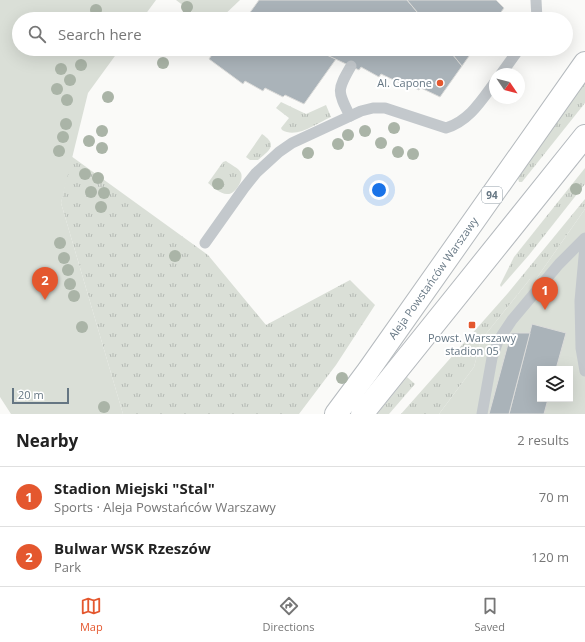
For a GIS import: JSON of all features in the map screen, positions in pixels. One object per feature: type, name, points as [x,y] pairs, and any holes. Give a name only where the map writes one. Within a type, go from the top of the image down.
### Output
[{"type":"main road","name":"Aleja Powstańców Warszawy","points":[[336,414],[368,371],[585,63]]},
{"type":"main road","points":[[362,414],[585,136]]},
{"type":"lane","points":[[536,0],[537,12]]},
{"type":"lane","points":[[505,68],[514,56]]},
{"type":"lane","points":[[350,116],[343,103],[340,94],[340,86],[351,66]]},
{"type":"lane","points":[[205,243],[256,173],[279,152],[292,143],[350,116],[373,108],[385,108],[446,128],[455,126],[465,119],[478,106],[489,90]]},
{"type":"lane","points":[[482,414],[492,358],[498,340],[516,314],[559,264],[585,238]]},
{"type":"lane","points":[[585,246],[580,301],[581,348],[585,371]]},
{"type":"green space","points":[[0,0],[156,0],[147,12],[12,12],[12,56],[115,56],[88,93],[61,203],[123,414],[11,414],[0,397]]},
{"type":"green space","points":[[176,0],[240,0],[227,12],[192,12]]},
{"type":"green space","points":[[585,82],[585,103],[522,182],[519,182],[518,178]]},
{"type":"green space","points":[[281,102],[306,114],[326,105],[331,117],[307,129],[294,133],[288,132],[282,130],[281,128],[289,118],[276,108]]},
{"type":"green space","points":[[262,134],[270,141],[271,144],[269,150],[258,160],[250,160],[246,157]]},
{"type":"green space","points":[[71,156],[208,255],[266,325],[350,280],[375,305],[336,365],[299,414],[123,414],[61,203]]},
{"type":"green space","points":[[226,161],[239,170],[242,176],[236,190],[230,194],[219,192],[208,183],[223,162]]},
{"type":"green space","points":[[585,168],[585,184],[529,255],[501,287],[500,285],[514,257]]},
{"type":"green space","points":[[585,199],[585,209],[536,279],[530,279],[481,340],[474,367],[439,414],[401,414],[508,293]]},
{"type":"green space","points":[[585,209],[585,414],[439,414],[474,367],[481,340],[530,279],[536,279]]},
{"type":"green space","points":[[407,377],[415,384],[389,414],[377,414]]},
{"type":"building","points":[[259,0],[407,0],[417,12],[250,12]]},
{"type":"building","points":[[407,0],[496,0],[504,8],[501,12],[417,12]]},
{"type":"building","points":[[211,56],[329,56],[336,59],[304,104],[285,95],[283,97],[265,88],[263,91],[245,81],[243,84],[209,59]]},
{"type":"building","points":[[329,56],[454,56],[462,66],[440,97],[421,88],[419,90],[401,81],[400,83],[381,74],[379,77],[361,67],[359,70]]},
{"type":"building","points":[[454,56],[469,56],[462,66]]},
{"type":"building","points":[[532,324],[566,333],[557,366],[537,366],[537,402],[547,402],[544,414],[509,414]]},
{"type":"building","points":[[511,333],[530,333],[509,414],[489,414]]},
{"type":"place","name":"Al. Capone","points":[[440,83]]},
{"type":"place","name":"Bulwar WSK Rzeszów","points":[[45,300]]},
{"type":"place","name":"Stadion Miejski \"Stal\"","points":[[545,310]]},
{"type":"place","name":"Powst. Warszawy stadion 05","points":[[472,325]]}]
